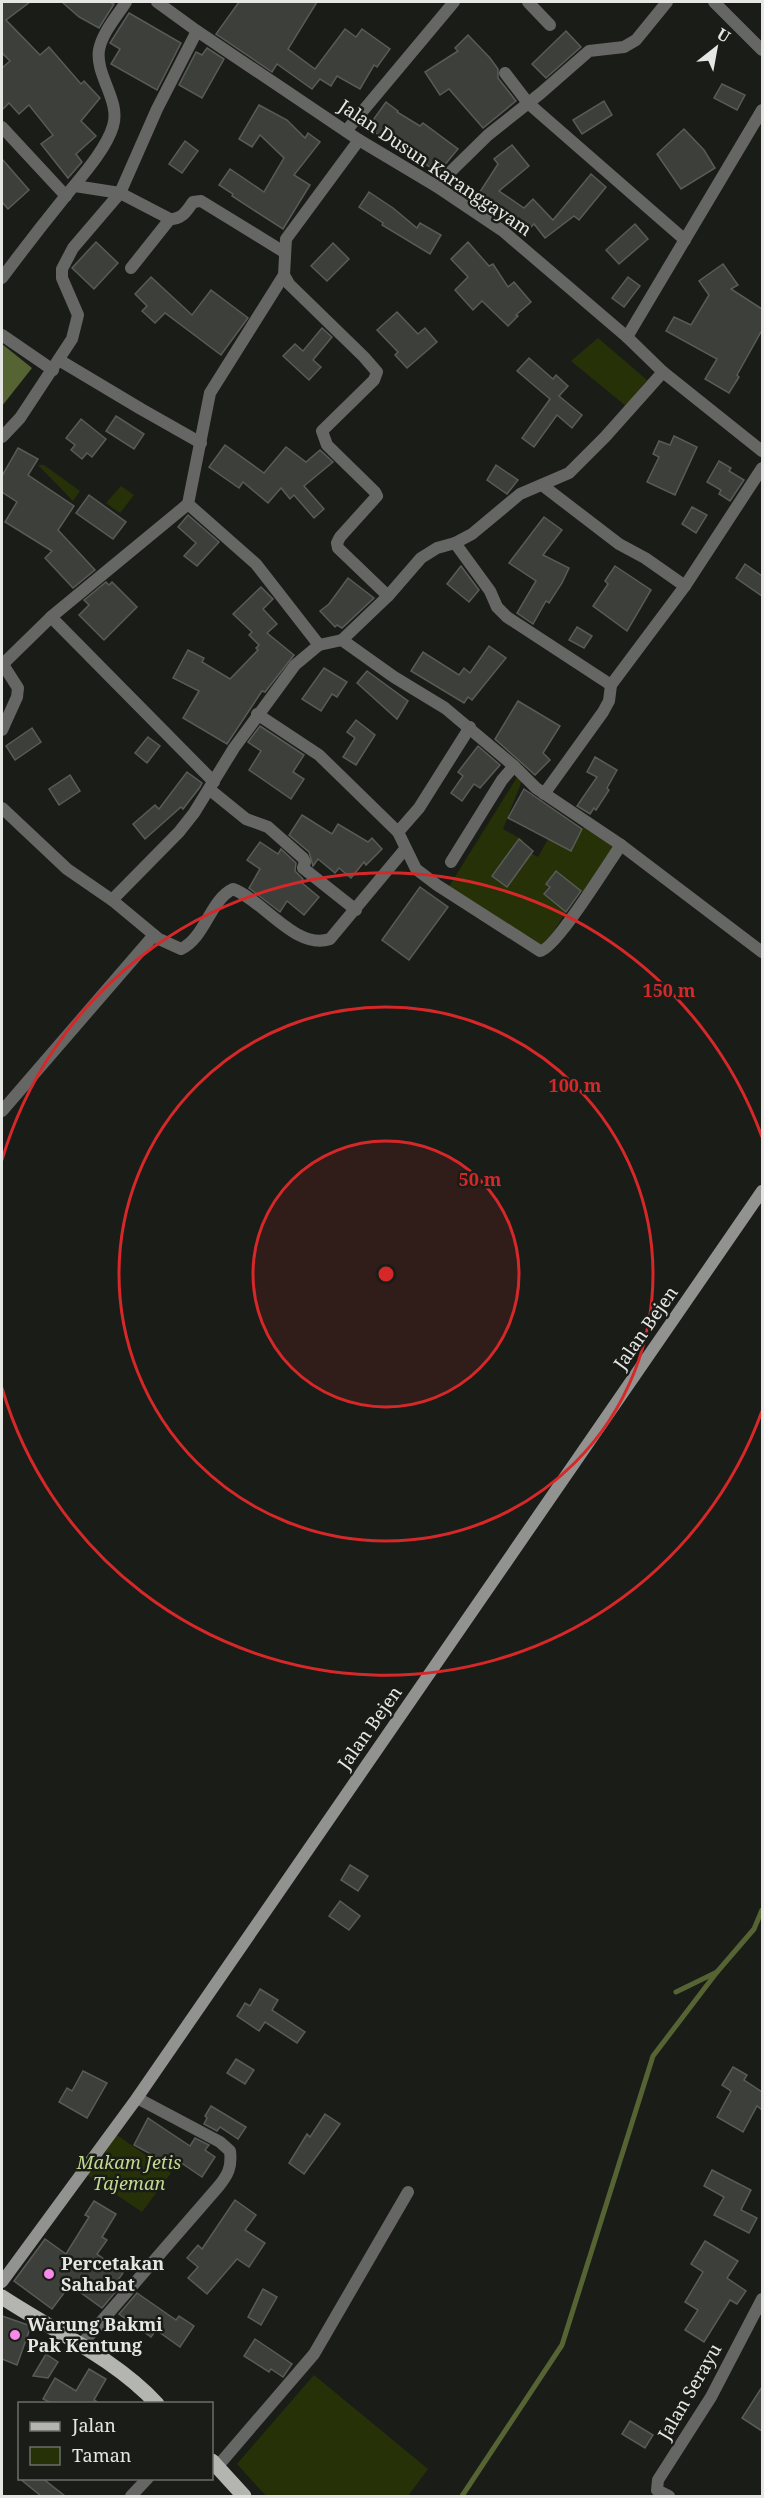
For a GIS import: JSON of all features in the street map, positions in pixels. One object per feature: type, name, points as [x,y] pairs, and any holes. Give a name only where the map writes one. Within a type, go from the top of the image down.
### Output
[{"type":"main road","points":[[2,2297],[120,2372],[156,2402]]},
{"type":"main road","points":[[214,2464],[244,2496]]},
{"type":"street","points":[[2,278],[66,196],[81,187],[110,135],[114,123],[112,105],[99,61],[99,49],[126,2]]},
{"type":"street","name":"Jalan Dusun Karanggayam","points":[[157,2],[359,140],[436,186],[503,231],[627,337],[663,372],[762,451]]},
{"type":"street","points":[[346,131],[454,2]]},
{"type":"street","points":[[528,2],[550,25]]},
{"type":"street","points":[[436,186],[488,135],[589,51],[624,47],[636,40],[667,2]]},
{"type":"street","points":[[714,2],[762,50]]},
{"type":"street","points":[[2,437],[20,418],[72,339],[78,315],[62,278],[62,269],[72,248],[118,192],[197,31]]},
{"type":"street","points":[[504,73],[528,103],[685,240]]},
{"type":"street","points":[[627,337],[762,110]]},
{"type":"street","points":[[2,127],[66,196]]},
{"type":"street","points":[[359,140],[286,239],[284,275],[289,284],[377,372],[374,380],[322,431],[327,445],[377,496],[340,537],[337,543],[338,548],[388,596]]},
{"type":"street","points":[[81,187],[118,192],[170,219],[183,216],[193,202],[201,201],[284,252]]},
{"type":"street","points":[[131,268],[170,219]]},
{"type":"street","points":[[2,730],[17,698],[18,688],[2,663],[51,617],[188,504],[210,393],[284,275]]},
{"type":"street","points":[[2,335],[201,443]]},
{"type":"street","points":[[112,900],[179,832],[257,714],[295,665],[319,645],[342,640],[388,596],[421,558],[437,548],[455,543],[472,534],[520,494],[569,473],[605,437],[663,372]]},
{"type":"street","points":[[544,794],[603,712],[609,701],[611,686],[685,586],[762,468]]},
{"type":"street","points":[[542,485],[619,544],[645,558],[685,586]]},
{"type":"street","points":[[188,504],[256,564],[319,645]]},
{"type":"street","points":[[455,543],[490,591],[497,607],[507,617],[611,686]]},
{"type":"street","points":[[51,617],[246,819],[268,827],[303,858],[305,862],[303,868],[356,910]]},
{"type":"street","points":[[342,640],[470,727],[544,794],[621,845],[762,952]]},
{"type":"street","points":[[257,714],[319,755],[398,832],[416,869],[540,951],[549,947],[585,900],[621,845]]},
{"type":"street","points":[[398,832],[419,808],[470,727]]},
{"type":"street","points":[[451,862],[502,780],[514,766]]},
{"type":"street","points":[[2,808],[66,869],[112,900],[154,935],[173,947],[181,949],[189,945],[221,898],[233,889],[312,941],[330,939],[405,849]]},
{"type":"street","points":[[2,1111],[154,935]]},
{"type":"street","name":"Jalan Bejen","points":[[2,2282],[137,2098],[762,1191]]},
{"type":"street","points":[[80,2346],[218,2187],[228,2175],[232,2164],[230,2151],[220,2142],[137,2098]]},
{"type":"street","points":[[214,2464],[314,2354],[408,2192]]},
{"type":"street","name":"Jalan Serayu","points":[[669,2496],[657,2490],[658,2480],[711,2397],[762,2299]]},
{"type":"street","points":[[131,2496],[145,2480]]},
{"type":"green space","points":[[598,338],[647,380],[626,406],[571,361]]},
{"type":"green space","points":[[38,465],[44,465],[80,491],[73,501]]},
{"type":"green space","points":[[121,486],[134,495],[120,513],[106,503]]},
{"type":"green space","points":[[519,774],[523,778],[503,829],[523,840],[519,847],[538,857],[548,839],[571,851],[586,822],[614,847],[583,892],[557,871],[546,883],[550,887],[544,894],[566,912],[543,948],[448,888]]},
{"type":"green space","name":"Makam Jetis Tajeman","points":[[117,2135],[171,2173],[142,2212],[87,2175]]},
{"type":"green space","points":[[314,2375],[428,2469],[408,2496],[266,2496],[237,2464]]},
{"type":"shaded area","points":[[2,344],[32,368],[2,406]]},
{"type":"building","points":[[2,2],[30,2],[6,20],[40,55],[49,47],[81,84],[84,81],[100,98],[81,121],[96,136],[76,154],[82,162],[68,178],[41,144],[53,135],[29,105],[19,114],[9,103],[2,110],[2,68],[10,61],[2,53]]},
{"type":"building","points":[[62,2],[109,2],[114,4],[99,28],[79,17]]},
{"type":"building","points":[[239,2],[317,2],[288,49],[315,69],[345,29],[356,37],[362,29],[390,49],[377,67],[374,65],[360,89],[337,76],[331,86],[320,79],[312,89],[277,64],[272,72],[216,34]]},
{"type":"building","points":[[129,13],[181,43],[157,90],[111,64],[120,49],[110,43]]},
{"type":"building","points":[[566,31],[581,47],[546,78],[532,64]]},
{"type":"building","points":[[468,35],[498,69],[498,78],[516,101],[483,128],[449,89],[440,95],[425,72],[458,51],[455,48]]},
{"type":"building","points":[[207,48],[224,59],[202,98],[179,85],[196,52],[202,55]]},
{"type":"building","points":[[722,84],[745,95],[737,110],[714,98]]},
{"type":"building","points":[[604,101],[612,115],[582,134],[573,120]]},
{"type":"building","points":[[386,102],[397,112],[420,126],[423,123],[458,149],[438,173],[421,161],[418,164],[368,127]]},
{"type":"building","points":[[259,105],[287,120],[305,138],[308,133],[320,142],[294,175],[310,185],[283,229],[219,185],[230,169],[264,192],[284,158],[260,135],[252,147],[239,139]]},
{"type":"building","points":[[684,129],[704,150],[715,168],[681,189],[657,154]]},
{"type":"building","points":[[185,141],[198,151],[182,173],[169,164]]},
{"type":"building","points":[[512,145],[529,166],[499,191],[524,208],[533,199],[553,220],[591,174],[606,187],[579,220],[574,216],[545,238],[534,224],[524,234],[502,211],[487,201],[480,206],[474,201],[498,164],[494,159]]},
{"type":"building","points":[[2,159],[29,190],[8,209],[2,202]]},
{"type":"building","points":[[369,192],[417,228],[420,223],[441,235],[430,254],[382,225],[383,223],[359,207]]},
{"type":"building","points":[[635,224],[648,239],[619,264],[606,250]]},
{"type":"building","points":[[96,242],[118,263],[94,289],[72,268]]},
{"type":"building","points":[[468,242],[489,266],[493,264],[508,287],[514,282],[531,302],[516,315],[518,316],[508,326],[482,301],[473,310],[455,290],[468,277],[451,259]]},
{"type":"building","points":[[333,243],[349,259],[327,281],[311,266]]},
{"type":"building","points":[[723,264],[738,285],[731,289],[762,309],[762,330],[729,393],[705,379],[717,359],[666,331],[674,317],[691,325],[709,295],[699,281]]},
{"type":"building","points":[[151,277],[192,315],[211,290],[248,318],[221,355],[165,313],[155,323],[142,311],[147,306],[135,294]]},
{"type":"building","points":[[628,277],[640,286],[624,307],[612,298]]},
{"type":"building","points":[[397,312],[418,334],[425,328],[437,342],[407,368],[395,355],[398,352],[377,330]]},
{"type":"building","points":[[322,328],[332,337],[313,360],[321,367],[309,380],[283,356],[295,344],[303,351]]},
{"type":"building","points":[[529,358],[553,379],[556,375],[568,386],[559,396],[582,415],[572,428],[557,415],[534,447],[522,438],[550,399],[517,371]]},
{"type":"building","points":[[116,416],[144,434],[134,449],[106,431]]},
{"type":"building","points":[[81,419],[106,439],[92,457],[87,453],[82,459],[71,450],[75,445],[66,438]]},
{"type":"building","points":[[674,436],[697,447],[675,495],[647,482],[659,457],[653,454],[659,441],[670,445]]},
{"type":"building","points":[[225,445],[264,473],[286,447],[306,462],[320,450],[333,462],[304,486],[324,509],[314,518],[294,495],[290,499],[281,488],[268,503],[243,482],[239,488],[209,467]]},
{"type":"building","points":[[18,448],[38,459],[28,475],[74,506],[58,530],[95,570],[73,588],[45,558],[52,551],[5,522],[17,502],[2,492],[2,476]]},
{"type":"building","points":[[719,461],[731,468],[729,471],[744,480],[730,501],[719,494],[721,490],[707,482]]},
{"type":"building","points":[[496,465],[518,480],[507,494],[487,480]]},
{"type":"building","points":[[89,495],[126,522],[113,539],[76,513]]},
{"type":"building","points":[[692,507],[707,515],[696,533],[682,524]]},
{"type":"building","points":[[188,515],[219,542],[197,566],[184,556],[196,543],[178,527]]},
{"type":"building","points":[[544,517],[562,530],[543,555],[569,568],[562,583],[549,603],[546,601],[533,624],[517,613],[536,581],[509,563]]},
{"type":"building","points":[[745,564],[762,576],[762,596],[736,578]]},
{"type":"building","points":[[461,566],[479,590],[469,602],[447,584]]},
{"type":"building","points":[[615,566],[651,590],[627,631],[593,606],[608,584],[605,581]]},
{"type":"building","points":[[348,578],[374,598],[342,628],[337,625],[335,627],[320,611],[329,604]]},
{"type":"building","points":[[106,582],[109,585],[112,582],[137,607],[104,640],[79,615],[89,605],[84,600]]},
{"type":"building","points":[[261,587],[273,599],[263,609],[277,624],[267,633],[294,655],[265,692],[262,691],[227,744],[183,718],[199,691],[173,678],[188,650],[204,658],[202,662],[230,679],[258,650],[256,648],[259,645],[249,635],[252,632],[233,614]]},
{"type":"building","points":[[577,627],[592,636],[584,648],[569,640]]},
{"type":"building","points":[[489,646],[506,658],[472,700],[468,697],[464,703],[411,671],[423,652],[459,675],[464,668],[470,673]]},
{"type":"building","points":[[324,668],[347,682],[337,697],[332,694],[321,711],[302,699]]},
{"type":"building","points":[[367,671],[408,701],[397,719],[357,683]]},
{"type":"building","points":[[518,701],[560,726],[543,753],[550,760],[535,775],[495,739]]},
{"type":"building","points":[[356,720],[375,735],[356,765],[343,757],[355,738],[347,732]]},
{"type":"building","points":[[260,726],[304,755],[293,772],[304,779],[291,799],[249,770],[261,751],[248,742]]},
{"type":"building","points":[[32,728],[41,742],[15,760],[6,746]]},
{"type":"building","points":[[148,737],[160,746],[147,763],[135,753]]},
{"type":"building","points":[[478,746],[500,765],[480,788],[474,784],[462,801],[451,793],[463,776],[458,772]]},
{"type":"building","points":[[595,757],[617,770],[607,788],[609,790],[596,810],[594,808],[590,814],[577,806],[597,777],[587,772]]},
{"type":"building","points":[[187,772],[202,783],[200,787],[183,809],[181,807],[145,839],[133,824],[155,805],[159,809]]},
{"type":"building","points":[[70,775],[80,791],[59,805],[49,789]]},
{"type":"building","points":[[524,789],[582,829],[571,851],[508,818]]},
{"type":"building","points":[[302,815],[332,834],[338,824],[368,842],[372,838],[382,849],[366,865],[364,862],[351,878],[339,868],[335,873],[318,859],[313,866],[309,852],[289,835]]},
{"type":"building","points":[[519,839],[533,851],[507,887],[492,876]]},
{"type":"building","points":[[260,842],[278,854],[281,849],[296,863],[295,871],[303,879],[301,882],[319,897],[304,915],[287,901],[280,912],[249,888],[260,869],[247,860]]},
{"type":"building","points":[[556,871],[581,891],[566,912],[544,894],[550,887],[546,884]]},
{"type":"building","points":[[420,887],[448,907],[409,960],[382,940]]},
{"type":"building","points":[[350,1865],[368,1876],[358,1891],[341,1880]]},
{"type":"building","points":[[340,1901],[360,1916],[349,1930],[329,1916]]},
{"type":"building","points":[[260,1989],[278,2000],[272,2010],[305,2032],[297,2043],[265,2022],[259,2031],[237,2016],[245,2003],[250,2006]]},
{"type":"building","points":[[236,2059],[254,2070],[245,2084],[227,2073]]},
{"type":"building","points":[[733,2067],[747,2075],[744,2080],[762,2092],[762,2110],[757,2106],[743,2132],[717,2117],[731,2091],[722,2085]]},
{"type":"building","points":[[83,2071],[107,2083],[87,2118],[59,2102],[67,2088],[72,2091]]},
{"type":"building","points":[[211,2106],[246,2127],[238,2139],[220,2127],[217,2131],[204,2124],[207,2118],[205,2116]]},
{"type":"building","points":[[325,2114],[340,2124],[304,2174],[289,2163],[307,2134],[310,2137]]},
{"type":"building","points":[[148,2118],[190,2146],[195,2138],[209,2145],[205,2150],[215,2157],[202,2177],[177,2160],[172,2169],[157,2160],[158,2158],[134,2145]]},
{"type":"building","points":[[712,2170],[751,2190],[741,2210],[757,2218],[749,2233],[714,2215],[724,2197],[704,2186]]},
{"type":"building","points":[[235,2200],[256,2215],[245,2230],[265,2243],[249,2267],[237,2259],[207,2294],[188,2278],[198,2267],[187,2258],[198,2245],[202,2249]]},
{"type":"building","points":[[94,2201],[116,2214],[102,2237],[107,2240],[97,2254],[123,2273],[118,2280],[123,2283],[102,2308],[70,2285],[52,2309],[14,2281],[45,2239],[66,2254],[89,2217],[85,2215]]},
{"type":"building","points":[[705,2241],[738,2261],[727,2278],[746,2291],[737,2304],[730,2300],[704,2342],[685,2330],[698,2310],[685,2302],[703,2272],[691,2264]]},
{"type":"building","points":[[263,2289],[277,2297],[261,2325],[248,2317]]},
{"type":"building","points":[[137,2293],[176,2320],[179,2316],[194,2326],[180,2347],[156,2330],[151,2337],[119,2314]]},
{"type":"building","name":"Warung Bakmi Pak Kentung","points":[[2,2316],[31,2326],[17,2365],[2,2359]]},
{"type":"building","points":[[255,2339],[292,2364],[283,2377],[271,2369],[269,2372],[244,2356]]},
{"type":"building","points":[[46,2354],[58,2362],[48,2378],[33,2376]]},
{"type":"building","points":[[89,2369],[106,2379],[94,2400],[97,2402],[49,2402],[43,2399],[55,2378],[76,2391]]},
{"type":"building","points":[[762,2387],[762,2431],[742,2418]]},
{"type":"building","points":[[630,2421],[653,2435],[645,2448],[622,2434]]},
{"type":"building","points":[[21,2480],[45,2480],[65,2496],[41,2496]]},
{"type":"waterway","points":[[676,1992],[717,1972],[754,1929],[762,1910]]},
{"type":"waterway","points":[[462,2496],[562,2345],[653,2056],[717,1972]]},
{"type":"place","name":"Percetakan Sahabat","points":[[49,2274]]},
{"type":"place","name":"Warung Bakmi Pak Kentung","points":[[15,2335]]}]
